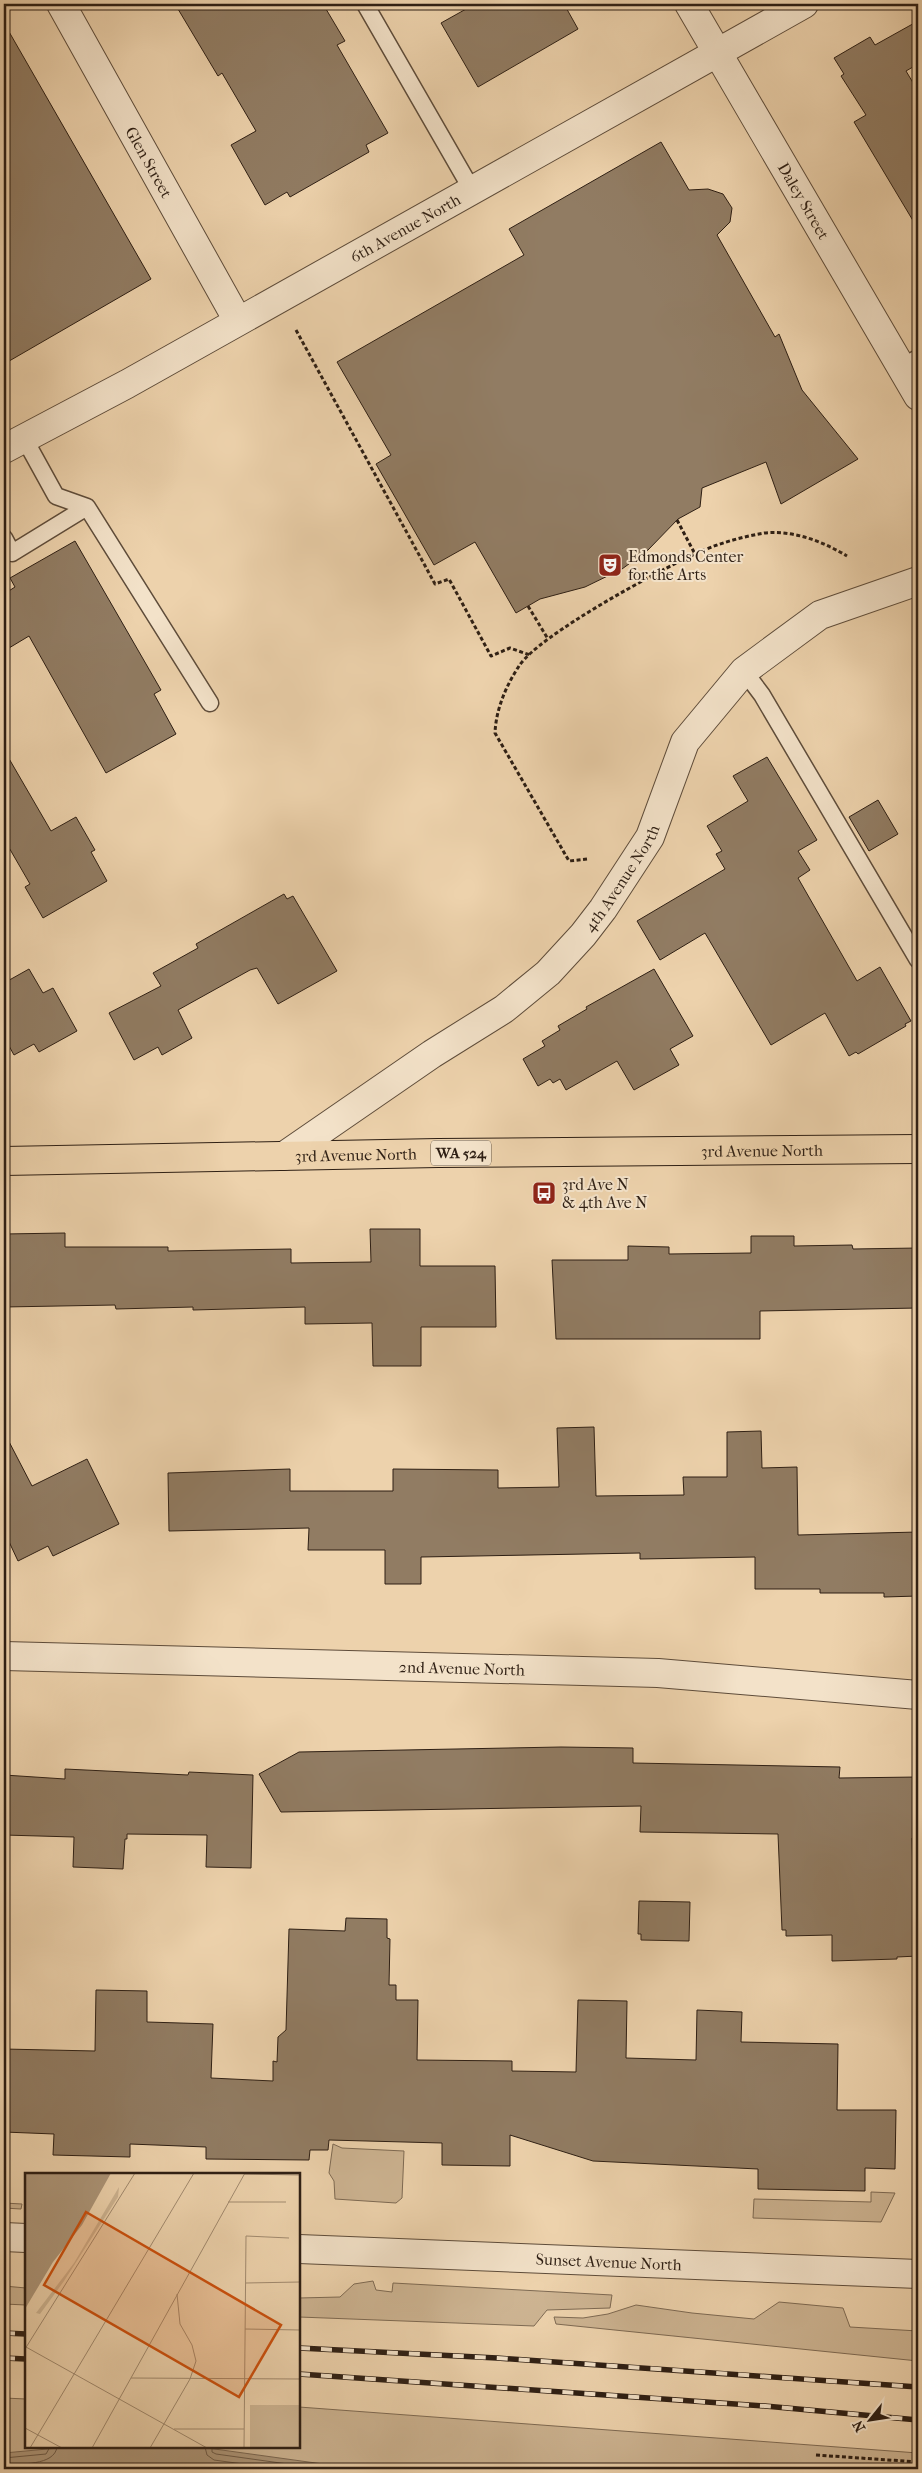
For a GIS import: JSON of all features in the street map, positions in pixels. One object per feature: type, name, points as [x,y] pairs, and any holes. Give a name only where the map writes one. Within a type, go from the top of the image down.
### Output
[{"type":"main road","name":"3rd Avenue North","points":[[4,1160],[918,1149]]},
{"type":"street","name":"Glen Street","points":[[61,4],[238,321]]},
{"type":"street","name":"Daley Street","points":[[689,4],[910,363],[918,396]]},
{"type":"street","name":"6th Avenue North","points":[[14,444],[127,384],[804,4]]},
{"type":"street","name":"4th Avenue North","points":[[284,1156],[432,1054],[504,1009],[548,973],[583,935],[603,909],[650,837],[685,742],[744,671],[820,615],[918,581]]},
{"type":"street","name":"2nd Avenue North","points":[[4,1656],[658,1673],[918,1695]]},
{"type":"street","points":[[4,2237],[25,2238]]},
{"type":"street","name":"Sunset Avenue North","points":[[300,2249],[918,2274]]},
{"type":"lane","points":[[365,4],[472,190]]},
{"type":"lane","points":[[14,444],[56,496],[87,507],[210,703]]},
{"type":"lane","points":[[4,538],[12,553],[87,507]]},
{"type":"lane","points":[[744,671],[762,696],[918,960]]},
{"type":"path","points":[[294,328],[435,584],[449,579],[491,656],[510,648],[531,655]]},
{"type":"path","points":[[677,520],[695,554]]},
{"type":"path","points":[[587,859],[569,861],[495,733],[496,712],[520,665],[548,639],[614,598],[695,554],[733,540],[765,533],[794,533],[834,548],[847,556]]},
{"type":"path","points":[[528,606],[548,639]]},
{"type":"path","points":[[816,2455],[918,2462]]},
{"type":"shaded area","points":[[333,2144],[342,2148],[404,2151],[402,2198],[396,2203],[335,2199],[334,2181],[329,2173]]},
{"type":"shaded area","points":[[871,2192],[895,2193],[881,2222],[753,2218],[754,2199],[871,2202]]},
{"type":"shaded area","points":[[4,2203],[22,2204],[21,2209],[4,2208]]},
{"type":"shaded area","points":[[373,2281],[376,2290],[392,2292],[393,2283],[612,2295],[610,2308],[547,2310],[534,2326],[300,2317],[300,2298],[340,2297],[354,2284]]},
{"type":"shaded area","points":[[4,2286],[25,2288],[25,2305],[4,2304]]},
{"type":"shaded area","points":[[779,2302],[843,2308],[850,2327],[918,2331],[918,2361],[556,2324],[554,2317],[583,2318],[608,2314],[636,2305],[754,2319]]},
{"type":"shaded area","points":[[4,2398],[25,2399],[25,2448],[300,2448],[300,2407],[918,2453],[918,2469],[4,2469]]},
{"type":"water","points":[[58,2448],[207,2448],[359,2469],[4,2469],[4,2453]]},
{"type":"building","points":[[175,4],[323,4],[345,41],[337,45],[388,133],[366,145],[369,152],[290,197],[287,192],[265,205],[231,145],[256,131],[222,73],[218,76]]},
{"type":"building","points":[[475,4],[564,4],[578,29],[478,87],[441,23]]},
{"type":"building","points":[[918,21],[918,64],[906,71],[918,91],[918,229],[854,122],[866,115],[841,76],[844,74],[834,58],[870,37],[875,45]]},
{"type":"building","points":[[4,23],[151,279],[4,364]]},
{"type":"building","points":[[661,142],[689,190],[708,189],[723,194],[732,208],[730,222],[717,235],[775,337],[779,334],[802,390],[858,459],[781,504],[766,462],[702,488],[700,507],[678,519],[648,550],[622,569],[585,587],[540,599],[516,613],[475,542],[434,565],[376,464],[391,455],[337,362],[524,255],[509,229]]},
{"type":"building","points":[[75,541],[161,690],[154,694],[176,734],[106,773],[29,636],[4,651],[4,594],[15,587],[10,578]]},
{"type":"building","points":[[4,750],[51,831],[76,817],[95,850],[91,852],[107,881],[43,918],[25,887],[30,884],[4,839]]},
{"type":"building","points":[[767,757],[817,840],[798,851],[810,870],[798,878],[857,981],[880,967],[911,1021],[905,1024],[906,1026],[858,1054],[856,1052],[849,1056],[825,1013],[771,1045],[705,933],[660,960],[637,921],[725,869],[716,854],[722,851],[707,826],[748,801],[733,776]]},
{"type":"building","points":[[878,800],[898,834],[869,851],[849,817]]},
{"type":"building","points":[[284,894],[287,899],[293,896],[337,971],[278,1004],[257,968],[250,970],[178,1010],[192,1038],[162,1055],[158,1047],[134,1060],[109,1013],[161,986],[153,973],[198,948],[196,944]]},
{"type":"building","points":[[29,969],[43,993],[53,988],[77,1031],[39,1052],[34,1044],[14,1055],[4,1037],[4,983]]},
{"type":"building","points":[[654,969],[693,1036],[670,1049],[679,1065],[634,1090],[617,1061],[566,1090],[560,1079],[553,1083],[550,1079],[538,1086],[523,1059],[545,1046],[542,1041],[560,1030],[558,1026],[587,1009],[586,1007]]},
{"type":"building","points":[[370,1229],[420,1229],[420,1266],[495,1266],[496,1327],[421,1327],[421,1366],[373,1366],[372,1323],[305,1324],[305,1307],[193,1310],[193,1307],[116,1309],[115,1305],[4,1307],[4,1234],[65,1233],[65,1247],[168,1247],[168,1251],[291,1249],[291,1263],[371,1262]]},
{"type":"building","points":[[751,1236],[794,1236],[794,1246],[852,1245],[853,1249],[918,1248],[918,1308],[760,1311],[760,1339],[556,1339],[552,1260],[628,1260],[628,1246],[669,1247],[669,1254],[751,1253]]},
{"type":"building","points":[[594,1427],[596,1496],[684,1495],[683,1477],[727,1477],[727,1432],[761,1431],[762,1468],[797,1467],[798,1535],[918,1532],[918,1596],[884,1597],[884,1593],[820,1593],[820,1589],[755,1589],[755,1557],[640,1559],[640,1553],[421,1557],[421,1584],[385,1584],[385,1550],[308,1550],[309,1528],[169,1531],[168,1473],[290,1469],[290,1491],[393,1491],[393,1469],[498,1470],[498,1488],[559,1487],[557,1428]]},
{"type":"building","points":[[4,1432],[32,1486],[87,1459],[119,1524],[53,1556],[48,1546],[18,1561],[4,1531]]},
{"type":"building","points":[[561,1747],[633,1748],[633,1763],[840,1767],[839,1778],[918,1777],[918,1838],[912,1838],[914,1918],[918,1918],[918,1956],[897,1957],[897,1959],[832,1961],[832,1935],[786,1936],[786,1930],[782,1930],[778,1834],[640,1832],[641,1806],[281,1812],[259,1774],[299,1752]]},
{"type":"building","points":[[65,1769],[188,1775],[189,1772],[253,1775],[251,1868],[206,1867],[207,1835],[127,1834],[123,1869],[73,1867],[74,1837],[4,1835],[4,1775],[65,1779]]},
{"type":"building","points":[[639,1901],[690,1902],[689,1941],[641,1940],[641,1934],[638,1934]]},
{"type":"building","points":[[346,1918],[387,1919],[387,1938],[390,1939],[389,1985],[396,1985],[396,2000],[418,2000],[417,2060],[512,2061],[512,2071],[576,2072],[578,2000],[627,2001],[626,2058],[696,2060],[697,2010],[742,2012],[741,2042],[838,2044],[837,2110],[896,2110],[895,2169],[865,2168],[865,2191],[758,2189],[758,2169],[593,2161],[510,2135],[510,2166],[442,2165],[442,2143],[329,2140],[328,2150],[310,2150],[309,2160],[206,2159],[206,2147],[130,2144],[130,2157],[53,2155],[54,2134],[4,2132],[4,2049],[95,2051],[96,1990],[147,1991],[147,2022],[213,2024],[211,2078],[273,2081],[273,2061],[277,2062],[278,2037],[286,2030],[289,1929],[345,1931]]},
{"type":"railway","points":[[4,2333],[25,2334]]},
{"type":"railway","points":[[300,2348],[497,2358],[918,2387]]},
{"type":"railway","points":[[4,2358],[25,2359]]},
{"type":"railway","points":[[300,2374],[765,2406],[918,2420]]},
{"type":"place","name":"Edmonds Center for the Arts","points":[[610,565]]},
{"type":"place","name":"3rd Ave N & 4th Ave N","points":[[544,1193]]}]
